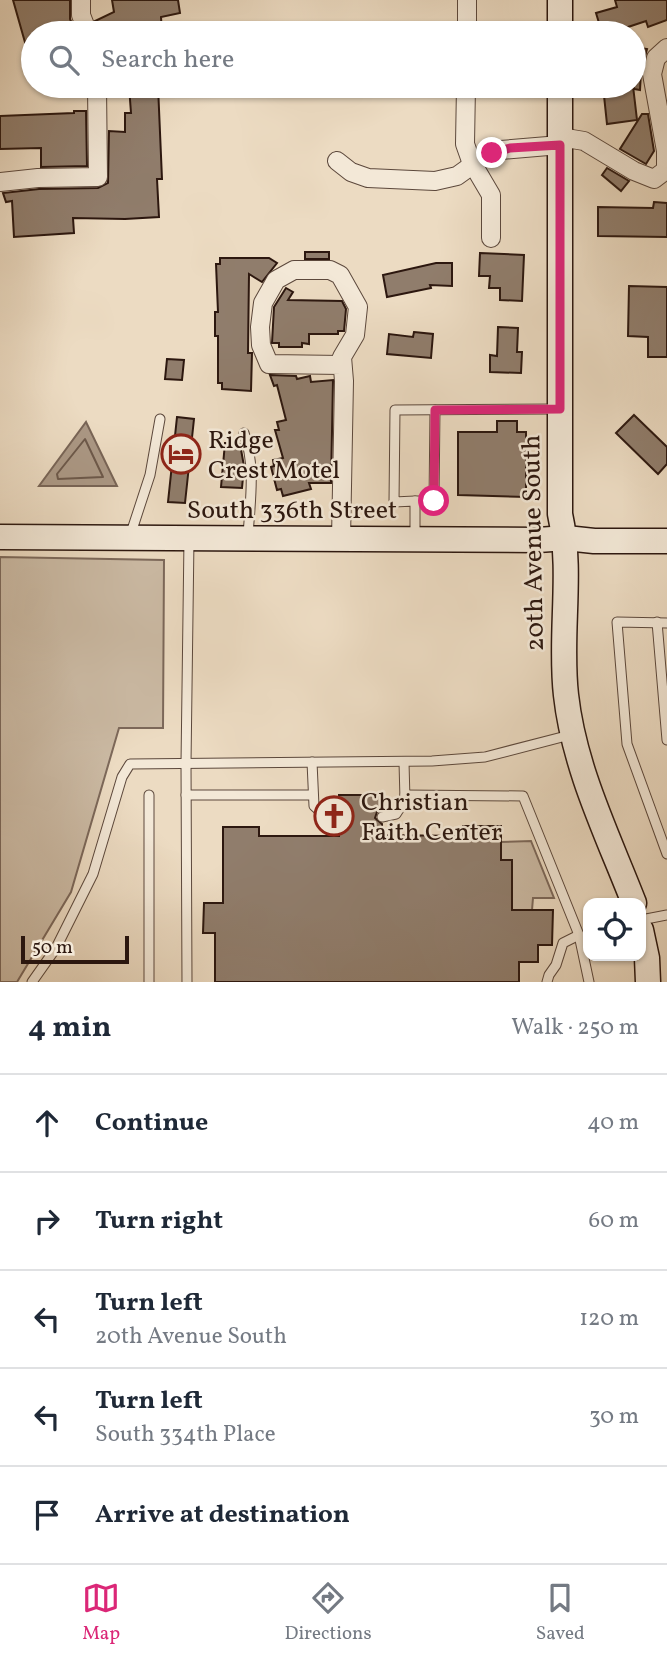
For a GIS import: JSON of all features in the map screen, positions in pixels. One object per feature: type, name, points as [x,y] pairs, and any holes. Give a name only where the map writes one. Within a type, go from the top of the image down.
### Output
[{"type":"street","points":[[81,0],[83,21]]},
{"type":"street","points":[[467,0],[467,21]]},
{"type":"street","points":[[560,0],[560,21]]},
{"type":"street","points":[[337,161],[359,176],[386,180],[435,181],[457,176],[482,158],[501,150],[560,141],[584,141],[634,171],[654,179],[666,170],[666,150],[652,74],[656,58],[667,48]]},
{"type":"street","points":[[0,182],[38,177],[98,177],[97,98]]},
{"type":"street","points":[[466,98],[465,144],[491,195],[491,238]]},
{"type":"street","name":"20th Avenue South","points":[[560,98],[560,514],[566,538],[566,696],[573,734],[601,822],[632,898]]},
{"type":"street","points":[[341,539],[342,365],[342,357],[355,335],[358,307],[340,275],[330,270],[294,270],[276,280],[263,303],[260,327],[261,345],[269,364],[342,365]]},
{"type":"street","name":"South 336th Street","points":[[0,537],[566,538],[594,541],[667,541]]},
{"type":"street","points":[[646,953],[648,982]]},
{"type":"lane","points":[[435,410],[434,501],[394,502],[395,410],[560,409]]},
{"type":"lane","points":[[130,537],[150,475],[160,418]]},
{"type":"lane","points":[[244,433],[251,450],[252,465],[247,538]]},
{"type":"lane","points":[[415,501],[415,539]]},
{"type":"lane","points":[[187,982],[186,763],[190,538]]},
{"type":"lane","points":[[667,740],[662,623],[617,622],[627,744],[667,854]]},
{"type":"lane","points":[[32,982],[56,948],[93,874],[124,769],[130,764],[404,762],[485,757],[573,734]]},
{"type":"lane","points":[[312,762],[314,806],[324,815],[339,817]]},
{"type":"lane","points":[[382,817],[396,814],[405,800],[404,762]]},
{"type":"lane","points":[[186,795],[312,794]]},
{"type":"lane","points":[[405,794],[523,796],[579,935],[589,982]]},
{"type":"lane","points":[[149,795],[149,982]]},
{"type":"lane","points":[[646,919],[667,915]]},
{"type":"lane","points":[[547,982],[556,965],[561,946],[579,935]]},
{"type":"shaded area","points":[[0,557],[164,560],[163,728],[119,728],[71,892],[17,982],[0,982]]},
{"type":"shaded area","points":[[531,841],[554,898],[533,898],[532,910],[512,910],[512,860],[501,860],[501,842]]},
{"type":"water","points":[[86,422],[117,486],[39,486]]},
{"type":"building","points":[[13,0],[70,0],[71,21],[21,21],[21,28]]},
{"type":"building","points":[[112,0],[178,0],[180,13],[161,17],[161,21],[95,21],[114,12]]},
{"type":"building","points":[[615,0],[667,0],[667,20],[648,27],[646,21],[598,21],[596,13],[617,7]]},
{"type":"building","points":[[130,98],[159,98],[162,179],[157,179],[159,217],[73,218],[74,233],[14,237],[12,201],[6,202],[3,193],[39,189],[98,188],[108,183],[109,131],[125,132],[125,113],[131,113]]},
{"type":"building","points":[[604,98],[634,98],[637,120],[607,124]]},
{"type":"building","points":[[86,111],[87,166],[41,167],[41,148],[0,149],[0,116]]},
{"type":"building","points":[[642,114],[648,114],[654,151],[646,164],[620,149]]},
{"type":"building","points":[[607,168],[629,181],[621,191],[602,175]]},
{"type":"building","points":[[654,202],[667,203],[667,237],[598,236],[598,207],[653,208]]},
{"type":"building","points":[[305,252],[329,252],[329,259],[305,259]]},
{"type":"building","points":[[480,253],[524,255],[522,301],[500,300],[500,288],[489,288],[490,276],[479,276]]},
{"type":"building","points":[[220,258],[269,258],[277,263],[262,282],[249,274],[248,353],[252,353],[251,391],[222,389],[222,383],[218,383],[215,312],[218,312],[216,264],[220,264]]},
{"type":"building","points":[[436,263],[452,263],[452,286],[430,285],[431,288],[387,297],[383,275]]},
{"type":"building","points":[[629,286],[667,287],[667,357],[648,357],[648,337],[628,336]]},
{"type":"building","points":[[286,288],[293,292],[288,300],[342,301],[346,309],[344,331],[338,331],[338,334],[309,334],[309,344],[302,343],[302,347],[279,347],[279,343],[272,343],[274,307]]},
{"type":"building","points":[[498,327],[518,328],[517,352],[522,352],[521,373],[490,372],[490,355],[497,356]]},
{"type":"building","points":[[414,332],[433,334],[431,358],[387,354],[389,334],[413,337]]},
{"type":"building","points":[[167,359],[184,360],[182,380],[165,379]]},
{"type":"building","points":[[270,375],[296,376],[297,379],[310,376],[311,382],[333,380],[331,483],[309,483],[311,489],[283,496],[281,489],[277,490],[271,467],[274,466],[273,460],[283,458],[275,430],[279,430],[277,422],[286,420],[277,385],[274,386]]},
{"type":"building","points":[[634,415],[667,447],[667,464],[658,474],[616,433]]},
{"type":"building","name":"Ridge Crest Motel","points":[[177,417],[194,419],[185,503],[168,502]]},
{"type":"building","points":[[497,421],[517,421],[517,432],[526,432],[526,497],[458,495],[458,432],[497,432]]},
{"type":"building","points":[[225,443],[240,444],[244,466],[242,488],[221,487]]},
{"type":"building","points":[[339,795],[382,795],[382,810],[377,812],[375,818],[382,824],[382,835],[463,836],[463,826],[501,826],[501,860],[512,860],[512,910],[553,910],[552,945],[538,945],[538,962],[519,962],[519,982],[215,982],[215,933],[203,933],[204,903],[223,903],[223,827],[259,827],[259,836],[339,836],[339,824],[344,822],[346,817],[344,812],[339,810]]},
{"type":"place","name":"Ridge Crest Motel","points":[[181,454]]},
{"type":"place","name":"Christian Faith Center","points":[[334,816]]},
{"type":"route","points":[[434,501],[435,410],[560,409],[560,145],[510,148],[492,153]]}]
